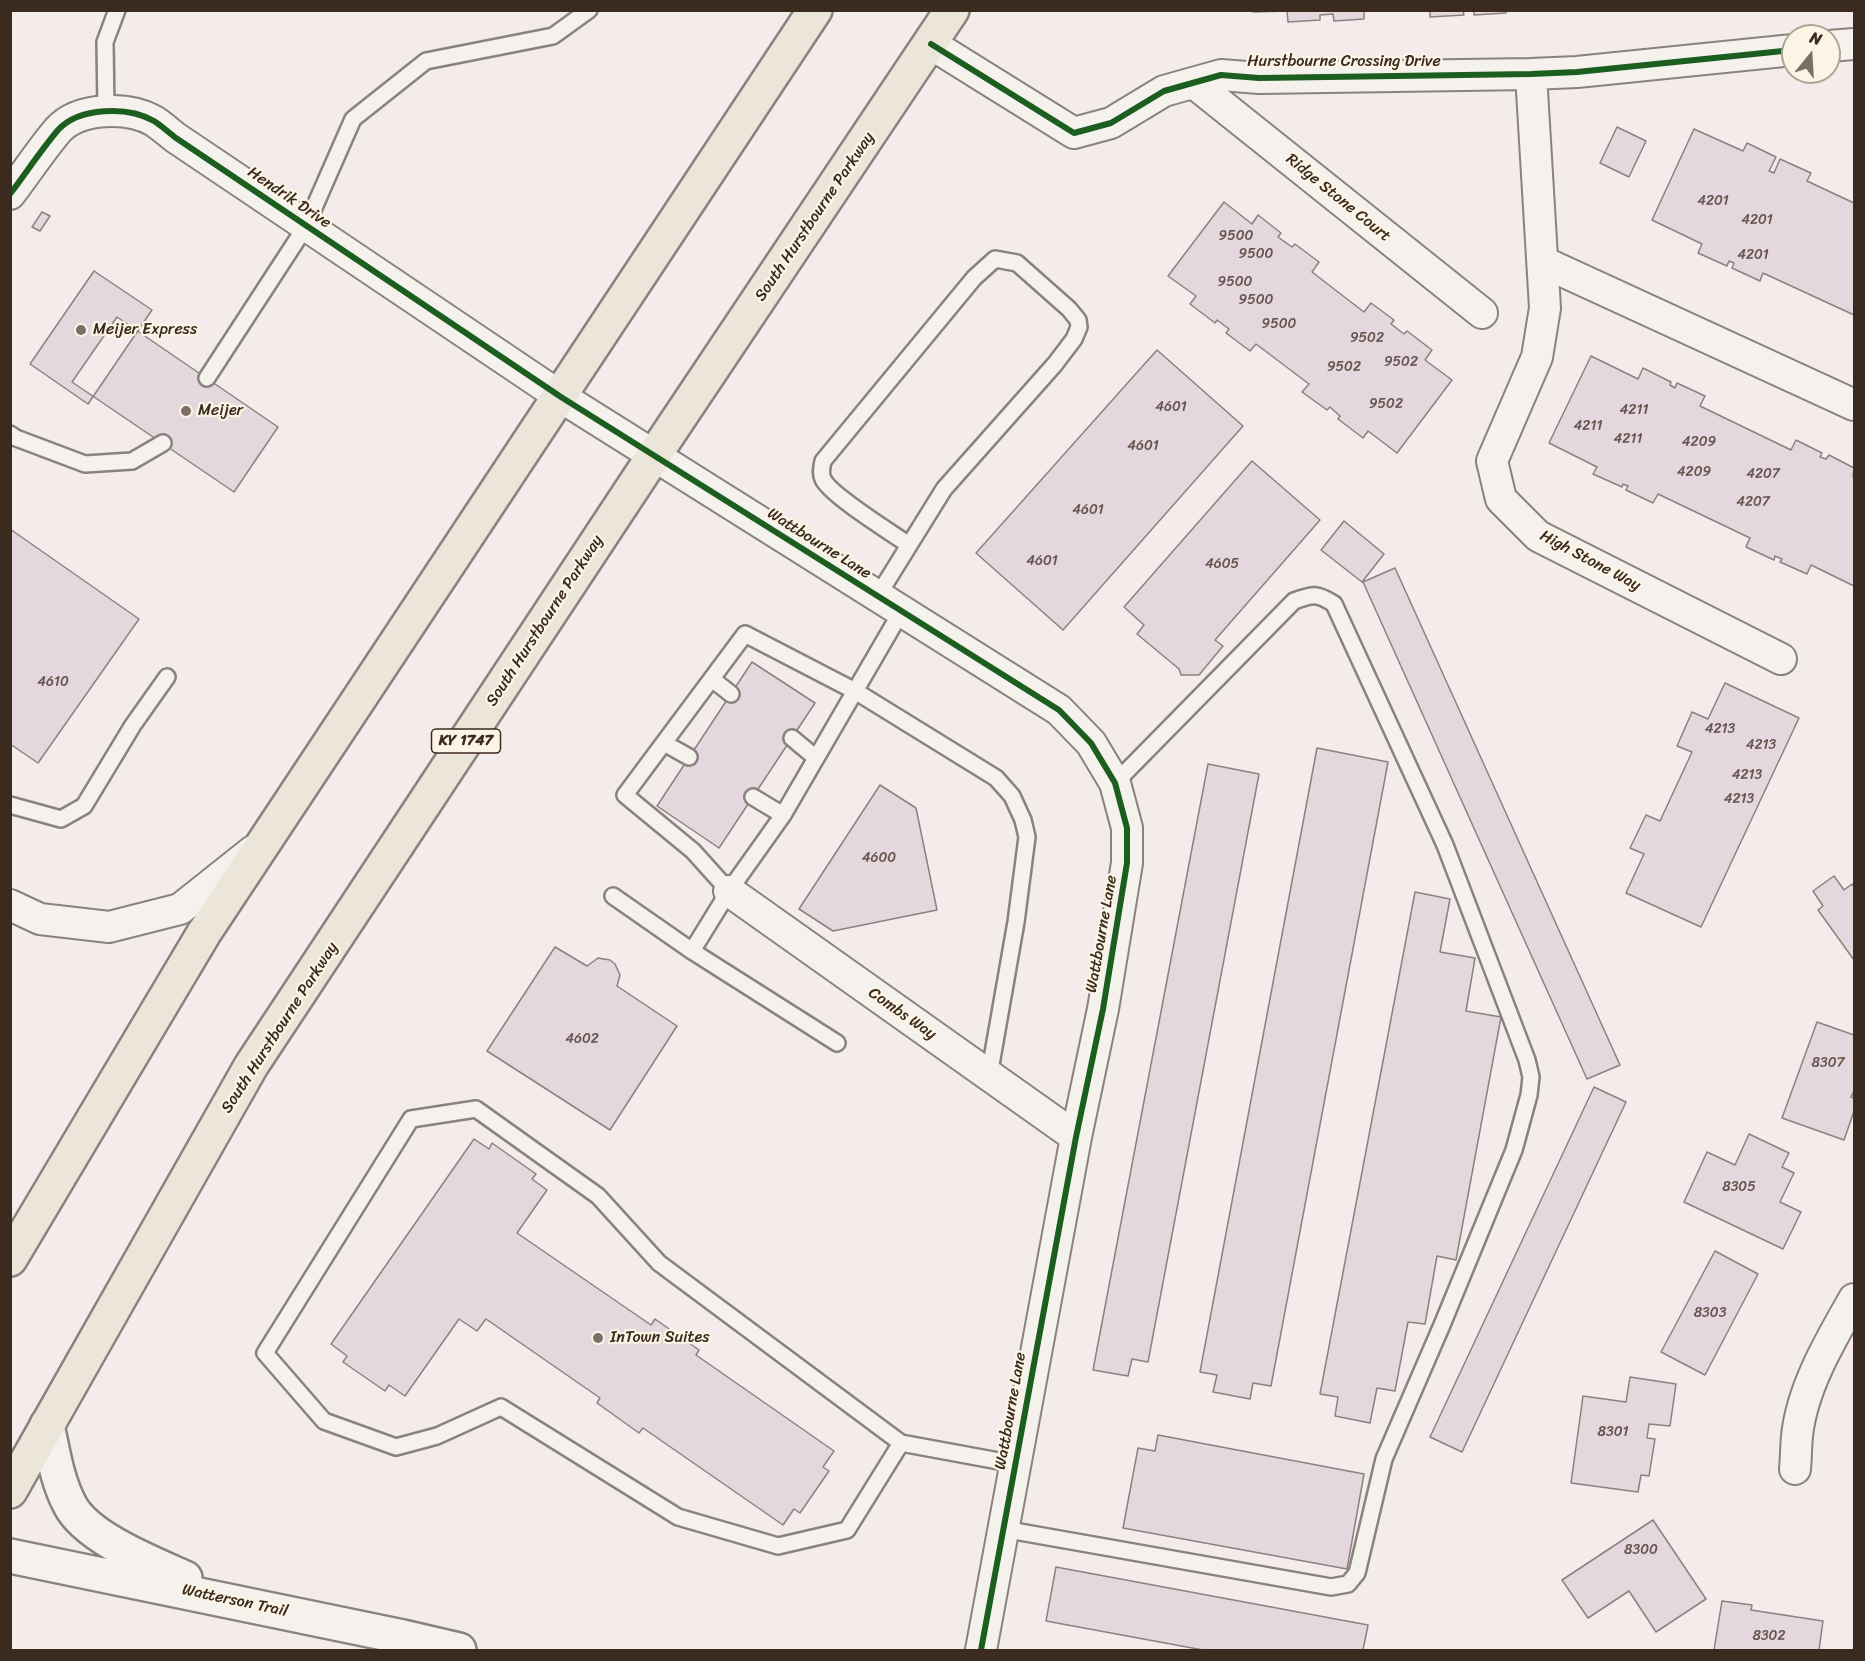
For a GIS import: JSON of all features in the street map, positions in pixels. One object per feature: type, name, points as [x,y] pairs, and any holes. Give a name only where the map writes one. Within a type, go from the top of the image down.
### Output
[{"type":"main road","points":[[10,1258],[204,933],[561,397],[815,10]]},
{"type":"main road","name":"South Hurstbourne Parkway","points":[[10,1491],[251,1066],[653,457],[952,10]]},
{"type":"main road","points":[[47,1425],[59,1478],[70,1507],[93,1531],[132,1554],[239,1602]]},
{"type":"main road","name":"Watterson Trail","points":[[10,1556],[239,1602],[412,1643],[459,1650]]},
{"type":"street","name":"Hurstbourne Crossing Drive","points":[[931,44],[1074,133],[1111,123],[1164,91],[1221,75],[1271,78],[1531,74],[1589,71],[1781,51]]},
{"type":"street","name":"High Stone Way","points":[[1531,74],[1545,308],[1537,357],[1492,461],[1501,499],[1538,536],[1781,658]]},
{"type":"street","name":"Ridge Stone Court","points":[[1194,83],[1482,313]]},
{"type":"street","name":"Hendrik Drive","points":[[10,194],[60,128],[82,115],[106,110],[131,112],[154,121],[306,226],[653,457]]},
{"type":"street","points":[[1543,262],[1854,405]]},
{"type":"street","name":"Wattbourne Lane","points":[[653,457],[1059,711],[1091,743],[1114,783],[1126,828],[1128,863],[1103,1009],[1076,1137],[981,1650]]},
{"type":"street","points":[[10,905],[40,919],[109,927],[180,909],[265,842]]},
{"type":"street","name":"Combs Way","points":[[729,891],[1076,1137]]},
{"type":"street","points":[[1796,1469],[1797,1435],[1807,1395],[1833,1337],[1854,1299]]},
{"type":"lane","points":[[106,110],[105,42],[117,10]]},
{"type":"lane","points":[[207,378],[306,226],[353,119],[426,61],[553,36],[589,10]]},
{"type":"lane","points":[[692,951],[729,891],[783,815],[855,691],[909,545],[944,489],[1055,364],[1074,339],[1079,327],[1078,320],[1070,309],[1017,263],[995,259],[974,278],[823,461],[821,473],[823,481],[838,495],[909,545]]},
{"type":"lane","points":[[10,434],[85,464],[132,461],[163,443]]},
{"type":"lane","points":[[1003,1529],[1331,1587],[1348,1584],[1357,1574],[1363,1554],[1376,1486],[1384,1460],[1514,1150],[1529,1095],[1531,1077],[1527,1060],[1445,845],[1334,604],[1320,595],[1309,595],[1294,601],[1114,783]]},
{"type":"lane","points":[[729,891],[693,851],[625,795],[745,634],[855,691],[996,778],[1012,796],[1023,819],[1027,837],[990,1076]]},
{"type":"lane","points":[[10,806],[61,819],[84,806],[133,725],[166,677]]},
{"type":"lane","points":[[712,679],[731,694]]},
{"type":"lane","points":[[792,738],[816,758]]},
{"type":"lane","points":[[664,742],[689,757]]},
{"type":"lane","points":[[753,797],[783,815]]},
{"type":"lane","points":[[613,896],[692,951],[837,1043]]},
{"type":"lane","points":[[901,1443],[848,1530],[778,1546],[678,1517],[501,1407],[437,1436],[396,1447],[324,1420],[265,1353],[411,1119],[476,1109],[598,1196],[658,1263],[901,1443],[1015,1464]]},
{"type":"building","points":[[1253,10],[1364,10],[1364,19],[1334,21],[1333,14],[1320,15],[1320,20],[1288,22],[1287,11],[1253,12]]},
{"type":"building","points":[[1430,10],[1506,10],[1506,13],[1474,15],[1474,11],[1463,11],[1464,15],[1430,17]]},
{"type":"building","points":[[1617,127],[1646,141],[1629,177],[1600,163]]},
{"type":"building","points":[[1694,129],[1743,151],[1747,143],[1776,157],[1769,171],[1774,173],[1780,159],[1811,173],[1807,181],[1854,203],[1854,315],[1763,273],[1760,281],[1732,268],[1734,263],[1729,261],[1727,266],[1698,253],[1702,244],[1652,220]]},
{"type":"building","points":[[1224,202],[1252,224],[1258,215],[1281,233],[1278,237],[1292,247],[1295,244],[1319,262],[1312,272],[1364,312],[1371,303],[1394,320],[1391,324],[1404,334],[1407,331],[1432,350],[1425,360],[1452,380],[1397,453],[1368,431],[1363,438],[1338,419],[1340,416],[1330,407],[1327,410],[1302,392],[1309,384],[1256,344],[1250,351],[1226,333],[1229,329],[1217,320],[1215,323],[1190,304],[1196,296],[1168,276]]},
{"type":"building","points":[[42,212],[50,216],[40,231],[32,227]]},
{"type":"building","points":[[94,271],[152,310],[88,404],[30,364]]},
{"type":"building","name":"Meijer","points":[[117,317],[278,427],[234,492],[72,382]]},
{"type":"building","points":[[1157,350],[1243,426],[1063,630],[976,553]]},
{"type":"building","points":[[1591,356],[1638,379],[1643,368],[1671,382],[1670,385],[1675,388],[1677,383],[1705,396],[1700,406],[1791,450],[1796,440],[1822,453],[1820,457],[1826,459],[1829,455],[1854,468],[1854,586],[1811,565],[1807,574],[1780,562],[1782,559],[1775,556],[1774,560],[1746,547],[1750,538],[1658,494],[1653,503],[1626,490],[1628,486],[1623,484],[1622,487],[1593,474],[1597,467],[1549,443]]},
{"type":"building","points":[[1252,461],[1320,520],[1215,640],[1223,646],[1199,675],[1181,675],[1179,669],[1137,634],[1144,625],[1124,607]]},
{"type":"building","points":[[1344,521],[1384,554],[1362,582],[1321,550]]},
{"type":"building","points":[[10,529],[139,619],[38,763],[10,744]]},
{"type":"building","points":[[1395,568],[1620,1065],[1587,1079],[1363,582]]},
{"type":"building","points":[[752,662],[815,703],[719,848],[657,806]]},
{"type":"building","points":[[1725,683],[1799,718],[1701,927],[1626,893],[1644,854],[1630,848],[1646,815],[1660,821],[1692,752],[1677,746],[1692,712],[1708,719]]},
{"type":"building","points":[[1317,748],[1388,762],[1271,1386],[1253,1383],[1250,1399],[1213,1392],[1217,1375],[1200,1372]]},
{"type":"building","points":[[1208,764],[1259,774],[1148,1362],[1132,1359],[1128,1376],[1093,1370]]},
{"type":"building","points":[[880,785],[916,808],[937,910],[833,931],[799,909]]},
{"type":"building","points":[[1834,876],[1844,890],[1852,884],[1854,887],[1854,960],[1818,910],[1823,906],[1813,891]]},
{"type":"building","points":[[1415,892],[1450,899],[1440,952],[1475,958],[1466,1011],[1501,1017],[1456,1260],[1437,1256],[1425,1324],[1408,1322],[1395,1391],[1377,1388],[1370,1423],[1335,1416],[1338,1397],[1320,1394]]},
{"type":"building","points":[[555,947],[587,966],[598,958],[610,960],[615,964],[620,975],[617,986],[677,1026],[610,1130],[487,1051]]},
{"type":"building","points":[[1817,1022],[1854,1035],[1854,1091],[1851,1097],[1854,1098],[1854,1111],[1844,1140],[1782,1118]]},
{"type":"building","points":[[1594,1087],[1626,1102],[1462,1452],[1430,1437]]},
{"type":"building","points":[[1749,1134],[1789,1153],[1782,1167],[1794,1173],[1780,1202],[1801,1212],[1783,1249],[1684,1202],[1707,1152],[1735,1165]]},
{"type":"building","name":"InTown Suites","points":[[474,1139],[489,1149],[492,1143],[536,1174],[532,1179],[547,1190],[517,1233],[651,1325],[655,1319],[699,1350],[696,1355],[834,1451],[823,1467],[829,1471],[800,1513],[794,1509],[783,1525],[643,1428],[639,1433],[597,1403],[600,1398],[486,1319],[477,1331],[459,1319],[405,1396],[389,1385],[385,1391],[343,1362],[347,1356],[331,1344]]},
{"type":"building","points":[[1715,1251],[1758,1274],[1705,1375],[1661,1352]]},
{"type":"building","points":[[1630,1377],[1676,1384],[1670,1426],[1649,1424],[1647,1438],[1655,1439],[1649,1476],[1641,1475],[1638,1492],[1571,1483],[1583,1396],[1626,1402]]},
{"type":"building","points":[[1158,1435],[1364,1474],[1347,1569],[1123,1528],[1138,1448],[1155,1451]]},
{"type":"building","points":[[1653,1520],[1706,1599],[1656,1632],[1629,1591],[1588,1618],[1562,1580]]},
{"type":"building","points":[[1056,1567],[1368,1625],[1363,1650],[1203,1650],[1046,1621]]},
{"type":"building","points":[[1722,1601],[1752,1605],[1751,1610],[1823,1621],[1819,1650],[1714,1650]]},
{"type":"cycle path","points":[[931,44],[1074,133],[1111,123],[1164,91],[1221,75],[1259,78],[1531,74],[1577,72],[1781,51]]},
{"type":"cycle path","points":[[10,194],[58,130],[67,122],[104,111],[131,113],[154,121],[561,397],[1059,710],[1091,743],[1115,783],[1127,828],[1127,863],[1103,1009],[1076,1137],[981,1650]]},
{"type":"place","name":"Meijer Express","points":[[81,330]]},
{"type":"place","name":"Meijer","points":[[186,411]]},
{"type":"place","name":"InTown Suites","points":[[598,1338]]}]
